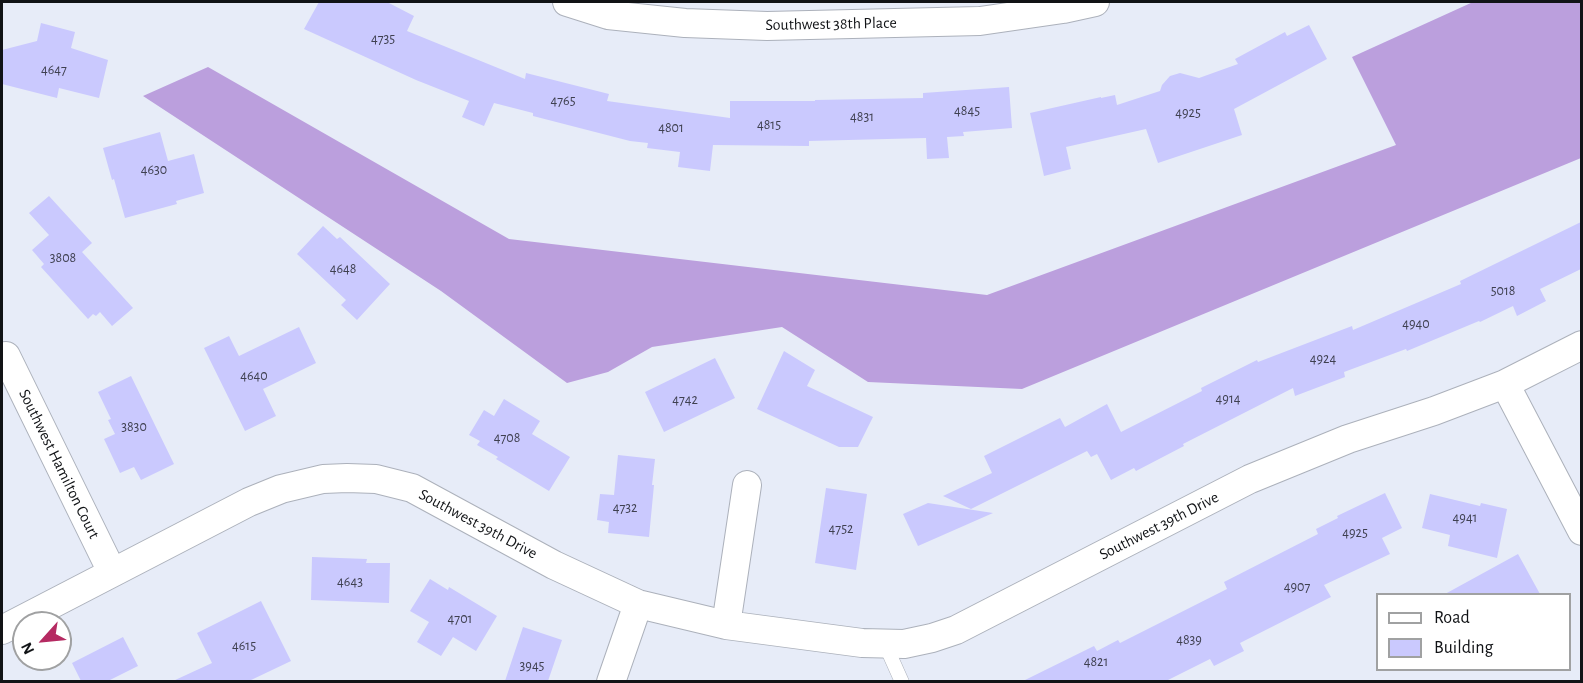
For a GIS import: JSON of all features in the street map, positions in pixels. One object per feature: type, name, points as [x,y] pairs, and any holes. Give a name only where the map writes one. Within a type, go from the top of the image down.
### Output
[{"type":"street","name":"Southwest 38th Place","points":[[567,2],[608,15],[685,23],[767,26],[980,21],[1095,2]]},
{"type":"street","name":"Southwest 39th Drive","points":[[2,630],[249,502],[281,489],[323,479],[347,478],[376,479],[412,488],[554,565],[638,604],[726,625],[862,643],[904,644],[956,630],[1250,479],[1348,439],[1434,411],[1505,384],[1581,345]]},
{"type":"street","name":"Southwest Hamilton Court","points":[[6,356],[112,572]]},
{"type":"street","points":[[1505,384],[1581,531]]},
{"type":"street","points":[[726,625],[747,485]]},
{"type":"street","points":[[611,681],[638,604]]},
{"type":"lane","points":[[885,644],[902,681]]},
{"type":"shaded area","points":[[1473,2],[1581,2],[1581,158],[1022,389],[868,382],[782,327],[652,347],[608,372],[567,383],[441,291],[143,96],[208,67],[509,239],[987,295],[1396,145],[1352,57]]},
{"type":"building","points":[[319,2],[387,2],[414,16],[407,31],[525,79],[526,73],[609,94],[607,101],[730,118],[730,101],[923,98],[923,93],[1009,87],[1012,128],[963,132],[964,136],[947,137],[949,158],[927,159],[926,138],[809,141],[809,146],[713,145],[710,171],[678,167],[680,152],[647,148],[648,143],[630,141],[533,116],[533,113],[494,103],[484,126],[462,117],[469,101],[416,80],[304,29]]},
{"type":"building","points":[[41,23],[75,32],[71,48],[108,60],[99,98],[59,88],[57,98],[2,84],[2,50],[37,41]]},
{"type":"building","points":[[1309,25],[1327,59],[1234,109],[1242,135],[1158,163],[1146,129],[1066,147],[1071,169],[1044,176],[1030,113],[1115,95],[1117,105],[1160,91],[1170,76],[1180,73],[1199,78],[1238,64],[1235,59],[1285,32],[1287,36]]},
{"type":"building","points":[[160,132],[168,161],[194,154],[204,193],[176,201],[177,204],[125,218],[103,148]]},
{"type":"building","points":[[49,196],[92,243],[82,252],[133,308],[112,326],[100,312],[88,319],[41,267],[44,264],[32,250],[49,235],[29,213]]},
{"type":"building","points":[[1581,222],[1581,269],[1540,289],[1546,301],[1517,316],[1513,306],[1480,322],[1407,351],[1406,349],[1344,372],[1345,377],[1295,396],[1293,388],[1183,444],[1184,446],[1136,471],[1134,468],[1111,480],[1097,454],[1091,457],[1087,451],[971,509],[943,496],[992,473],[984,456],[1060,418],[1065,427],[1107,404],[1121,432],[1257,360],[1258,362],[1352,326],[1353,330],[1461,284],[1460,281]]},
{"type":"building","points":[[323,226],[337,239],[340,237],[390,284],[357,320],[341,305],[346,300],[297,254]]},
{"type":"building","points":[[299,327],[316,363],[263,389],[276,416],[245,431],[204,348],[229,336],[239,356]]},
{"type":"building","points":[[784,351],[815,370],[807,386],[873,417],[858,447],[839,447],[757,409]]},
{"type":"building","points":[[715,358],[735,398],[664,432],[645,392]]},
{"type":"building","points":[[131,376],[174,464],[141,480],[134,467],[120,473],[104,439],[115,434],[108,420],[111,419],[98,392]]},
{"type":"building","points":[[504,399],[540,421],[532,434],[570,457],[549,491],[496,459],[498,457],[477,445],[480,441],[469,435],[484,410],[494,416]]},
{"type":"building","points":[[618,455],[655,459],[649,537],[608,533],[609,522],[597,520],[600,494],[614,495]]},
{"type":"building","points":[[826,488],[867,494],[856,570],[815,563]]},
{"type":"building","points":[[1385,493],[1402,528],[1382,538],[1390,554],[1324,585],[1331,597],[1240,643],[1244,651],[1214,666],[1210,659],[1166,681],[1023,681],[1094,646],[1097,651],[1118,640],[1120,643],[1227,589],[1224,582],[1318,534],[1316,529],[1338,518],[1337,516]]},
{"type":"building","points":[[1430,494],[1480,506],[1481,503],[1507,509],[1497,558],[1448,546],[1450,535],[1422,528]]},
{"type":"building","points":[[928,503],[993,513],[918,546],[903,514]]},
{"type":"building","points":[[1518,554],[1539,593],[1447,593]]},
{"type":"building","points":[[312,557],[367,559],[366,563],[390,563],[389,603],[311,600]]},
{"type":"building","points":[[430,579],[448,590],[449,587],[497,616],[476,651],[453,637],[441,656],[417,642],[429,622],[410,611]]},
{"type":"building","points":[[261,601],[291,661],[249,681],[173,681],[212,663],[197,633]]},
{"type":"building","points":[[523,627],[562,640],[548,681],[505,681]]},
{"type":"building","points":[[123,637],[138,666],[108,681],[81,681],[72,663]]}]
